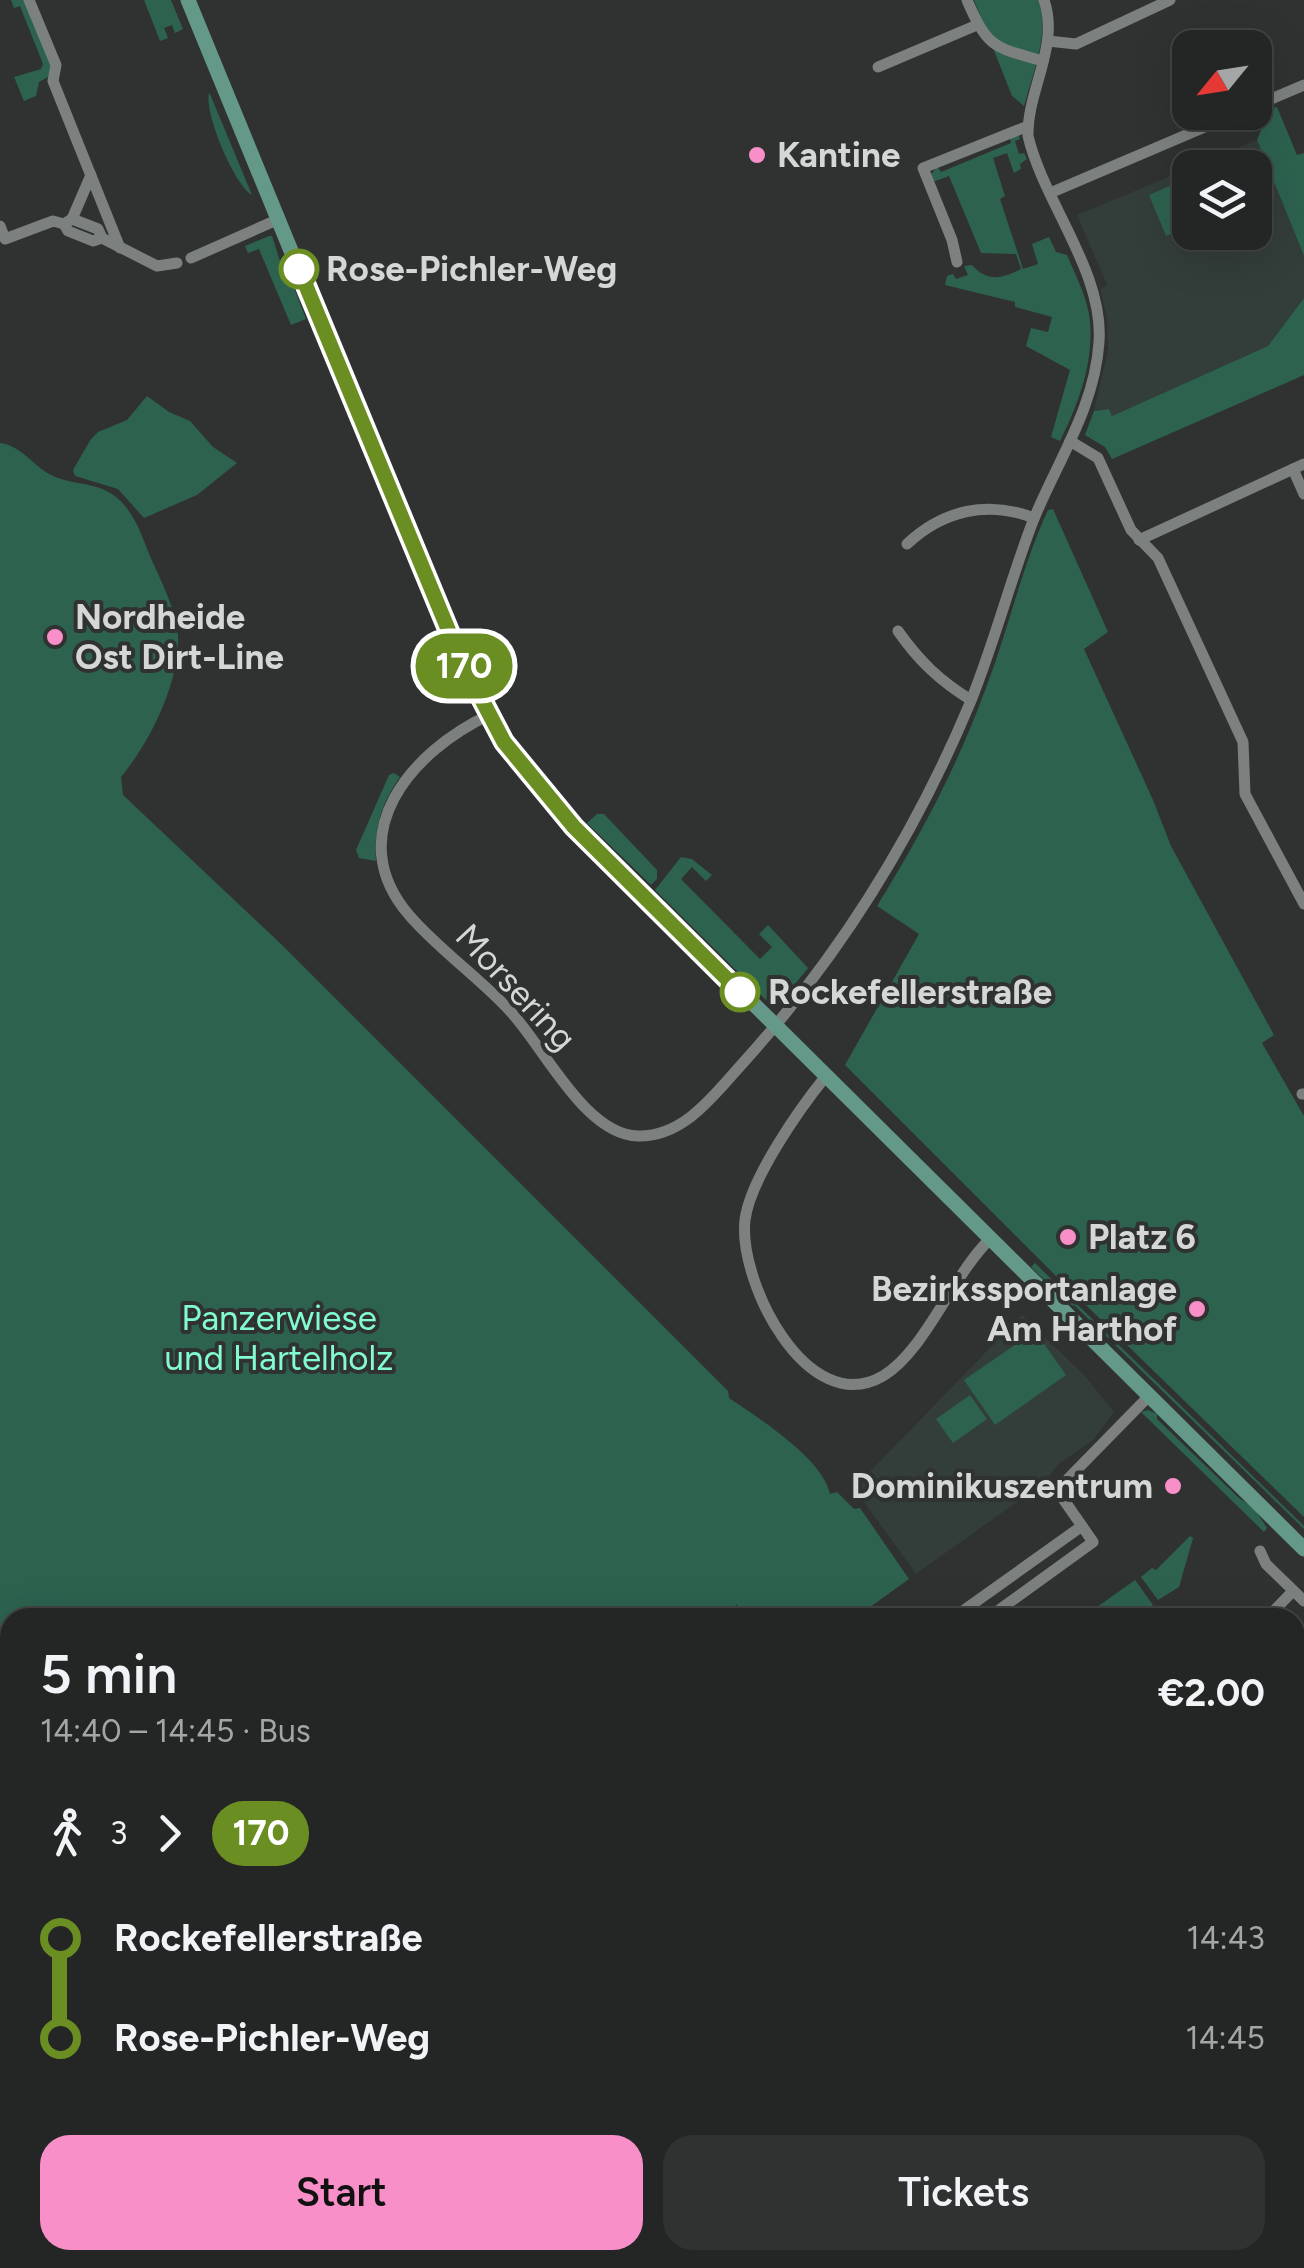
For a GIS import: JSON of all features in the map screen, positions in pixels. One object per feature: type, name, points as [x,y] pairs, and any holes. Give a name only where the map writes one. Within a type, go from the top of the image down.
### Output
[{"type":"main road","points":[[188,0],[430,589],[504,742],[553,804],[1304,1549]]},
{"type":"street","points":[[29,0],[56,65],[53,81],[120,248]]},
{"type":"street","points":[[967,0],[977,25],[993,45],[1043,62]]},
{"type":"street","points":[[775,1025],[819,972],[914,827],[971,700],[1034,518],[1088,402],[1099,346],[1098,314],[1031,148],[1028,126],[1048,41],[1049,14],[1044,0]]},
{"type":"street","points":[[1048,41],[1076,44],[1167,1]]},
{"type":"street","points":[[878,67],[977,25]]},
{"type":"street","points":[[1272,99],[1304,85]]},
{"type":"street","points":[[957,262],[924,168],[1028,126]]},
{"type":"street","points":[[1050,193],[1198,130]]},
{"type":"street","points":[[91,175],[68,221],[68,231],[93,241],[102,238],[157,266],[177,263]]},
{"type":"street","points":[[191,258],[278,220]]},
{"type":"street","points":[[0,226],[6,239],[52,221],[68,221]]},
{"type":"street","points":[[1070,441],[1098,458],[1131,530],[1158,558],[1243,742],[1244,794],[1304,904]]},
{"type":"street","points":[[1140,540],[1299,466],[1304,494]]},
{"type":"street","points":[[907,544],[940,520],[967,510],[1002,510],[1034,518]]},
{"type":"street","points":[[898,632],[925,667],[971,700]]},
{"type":"street","name":"Morsering","points":[[489,716],[438,747],[398,790],[381,832],[384,866],[408,914],[527,1030],[586,1110],[601,1124],[629,1135],[675,1128],[713,1096],[775,1025]]},
{"type":"street","points":[[826,1076],[807,1099],[755,1188],[745,1224],[746,1260],[753,1282],[774,1326],[790,1348],[826,1376],[844,1383],[870,1382],[884,1376],[911,1350],[965,1266],[990,1239]]},
{"type":"street","points":[[1002,1608],[1092,1542],[1057,1490],[1149,1396]]},
{"type":"street","points":[[966,1608],[1082,1526]]},
{"type":"street","points":[[1260,1550],[1266,1564],[1304,1602]]},
{"type":"street","points":[[1276,1608],[1293,1591]]},
{"type":"shaded area","points":[[1257,140],[1261,150],[1233,150]]},
{"type":"shaded area","points":[[1172,175],[1172,250],[1272,250],[1272,177],[1304,256],[1304,298],[1268,346],[1112,416],[1108,409],[1094,411],[1108,350],[1107,318],[1100,289],[1107,285],[1077,215]]},
{"type":"shaded area","points":[[1022,1315],[1086,1377],[1114,1412],[1093,1440],[1060,1463],[1042,1484],[916,1574],[854,1488]]},
{"type":"green space","points":[[11,0],[24,0],[52,67],[48,77],[39,82],[36,96],[24,101],[14,77],[41,69],[43,64],[20,6],[14,8]]},
{"type":"green space","points":[[144,0],[171,0],[183,29],[175,33],[172,25],[164,28],[168,38],[160,41]]},
{"type":"green space","points":[[974,0],[1039,0],[1043,26],[1024,106],[1012,96]]},
{"type":"green space","points":[[209,93],[252,195],[237,178],[222,148],[211,116]]},
{"type":"green space","points":[[1277,107],[1297,155],[1304,153],[1304,256],[1272,177],[1272,150],[1261,150],[1257,140],[1261,130],[1272,130],[1272,108]]},
{"type":"green space","points":[[1018,134],[1020,139],[1015,141],[1019,154],[1024,153],[1027,159],[1020,164],[1021,169],[1014,173],[1007,153],[993,158],[1005,196],[1000,199],[1023,269],[1038,264],[1032,244],[1049,237],[1056,252],[1067,255],[1089,314],[1090,347],[1084,379],[1060,441],[1051,437],[1070,370],[1026,346],[1031,328],[1048,332],[1052,317],[1015,307],[1015,302],[945,285],[947,276],[953,274],[956,279],[968,275],[964,266],[972,265],[995,277],[1021,269],[1016,254],[981,253],[949,176],[933,182],[931,175],[937,166],[941,172],[1011,143],[1010,137]]},
{"type":"green space","points":[[1172,185],[1172,234],[1166,236],[1149,195]]},
{"type":"green space","points":[[269,236],[306,319],[291,325],[259,249],[248,253],[245,246]]},
{"type":"green space","points":[[1304,298],[1304,375],[1112,459],[1105,447],[1085,435],[1094,411],[1109,409],[1112,416],[1268,346]]},
{"type":"green space","points":[[147,396],[190,421],[213,447],[237,463],[197,495],[144,518],[118,489],[75,476],[73,470],[98,432],[127,420]]},
{"type":"green space","name":"Panzerwiese und Hartelholz","points":[[0,443],[16,449],[50,475],[103,489],[122,503],[137,524],[171,605],[178,636],[174,673],[152,729],[121,777],[123,795],[282,945],[728,1391],[729,1398],[803,1454],[816,1467],[830,1494],[837,1492],[854,1509],[860,1508],[909,1579],[869,1608],[739,1608],[736,1604],[735,1608],[0,1608]]},
{"type":"green space","points":[[1053,509],[1108,632],[1084,649],[1171,846],[1274,1035],[1262,1043],[1304,1116],[1304,1517],[845,1065],[919,934],[877,906],[924,825],[964,742],[1031,553],[1048,510]]},
{"type":"green space","points":[[389,775],[400,777],[380,817],[376,861],[359,858],[356,850]]},
{"type":"green space","points":[[597,814],[604,814],[657,870],[657,879],[651,885],[587,823]]},
{"type":"green space","points":[[681,857],[692,859],[712,875],[706,881],[692,867],[681,879],[760,959],[772,947],[759,934],[768,925],[808,968],[779,1004],[769,1003],[655,890]]},
{"type":"green space","points":[[1035,1263],[1304,1526],[1304,1529],[1031,1267]]},
{"type":"green space","points":[[1035,1331],[1066,1375],[995,1425],[964,1380]]},
{"type":"green space","points":[[970,1395],[987,1419],[953,1443],[936,1419]]},
{"type":"green space","points":[[1141,1412],[1157,1414],[1157,1419],[1254,1508],[1267,1528],[1264,1532]]},
{"type":"green space","points":[[1190,1536],[1193,1538],[1179,1587],[1158,1600],[1141,1577],[1152,1568],[1156,1570]]},
{"type":"green space","points":[[1135,1580],[1153,1605],[1148,1608],[1096,1608]]},
{"type":"bus line","name":"170","points":[[299,269],[460,658],[504,742],[574,827],[740,992]]},
{"type":"place","name":"Kantine","points":[[757,155]]},
{"type":"place","name":"Rose-Pichler-Weg","points":[[299,269]]},
{"type":"place","name":"Nordheide Ost Dirt-Line","points":[[55,637]]},
{"type":"place","name":"Rockefellerstraße","points":[[740,992]]},
{"type":"place","name":"Platz 6","points":[[1068,1237]]},
{"type":"place","name":"Bezirkssportanlage Am Harthof","points":[[1197,1309]]},
{"type":"place","name":"Dominikuszentrum","points":[[1173,1486]]}]
